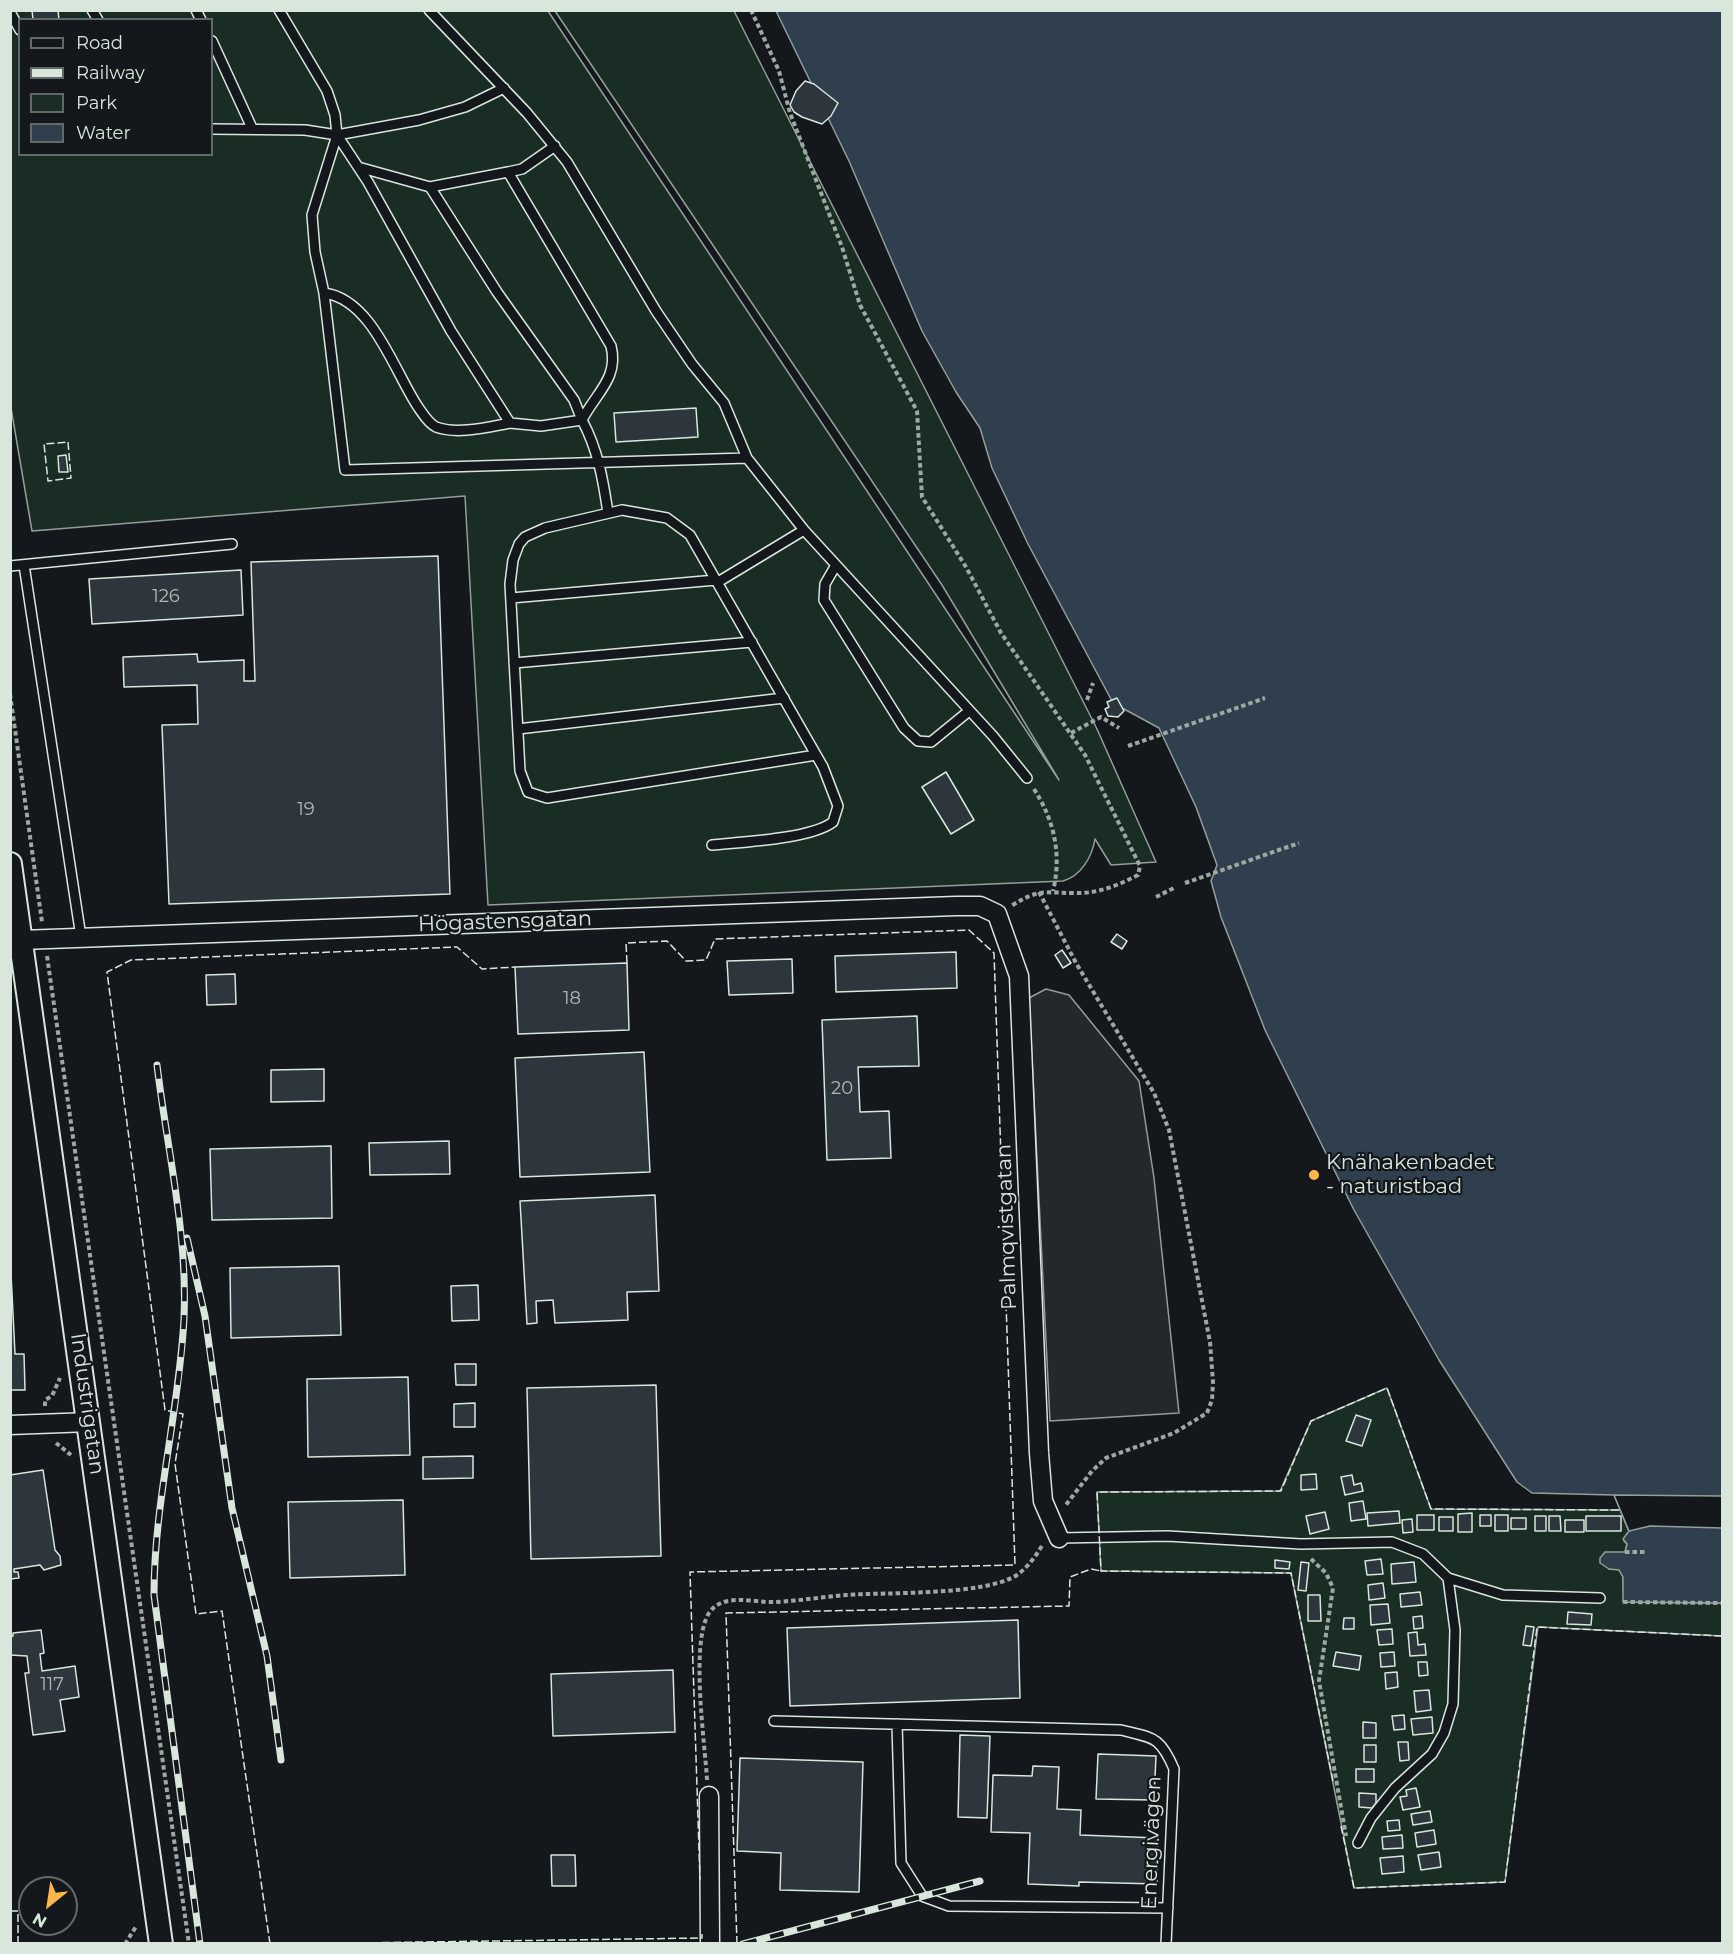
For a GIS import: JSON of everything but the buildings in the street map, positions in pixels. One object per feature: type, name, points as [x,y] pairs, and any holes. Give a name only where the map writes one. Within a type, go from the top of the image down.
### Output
[{"type":"street","name":"Industrigatan","points":[[10,864],[16,940],[90,1422],[161,1944]]},
{"type":"street","name":"Högastensgatan","points":[[16,940],[956,906],[980,906],[997,914]]},
{"type":"street","name":"Palmqvistgatan","points":[[997,914],[1019,976],[1039,1453],[1043,1501],[1056,1532]]},
{"type":"street","points":[[10,1425],[90,1422]]},
{"type":"street","points":[[709,1796],[710,1944]]},
{"type":"lane","points":[[279,10],[327,91],[337,135],[358,167],[451,331],[510,423]]},
{"type":"lane","points":[[429,10],[504,88],[555,146],[601,215],[656,312],[692,364],[724,403],[747,458],[804,530],[1027,778]]},
{"type":"lane","points":[[10,12],[18,26]]},
{"type":"lane","points":[[213,42],[252,128]]},
{"type":"lane","points":[[213,129],[252,128],[337,135],[419,120],[465,107],[504,88]]},
{"type":"lane","points":[[337,135],[312,215],[315,252],[324,293],[345,470],[747,458]]},
{"type":"lane","points":[[358,167],[430,187],[522,169],[555,146]]},
{"type":"lane","points":[[508,172],[611,346],[615,361],[610,376],[593,399],[582,420]]},
{"type":"lane","points":[[430,187],[497,292],[574,400],[594,441],[608,513]]},
{"type":"lane","points":[[324,293],[349,302],[367,319],[414,402],[435,427],[462,429],[510,423],[541,426],[582,420]]},
{"type":"lane","points":[[712,845],[819,830],[833,822],[838,806],[816,755],[690,535],[676,522],[656,514],[622,510],[545,528],[525,537],[513,560],[511,598],[522,782],[528,792],[542,797],[816,755]]},
{"type":"lane","points":[[511,598],[717,581],[804,530]]},
{"type":"lane","points":[[10,566],[232,544]]},
{"type":"lane","points":[[24,565],[81,937]]},
{"type":"lane","points":[[836,565],[825,584],[825,600],[904,728],[918,741],[931,742],[969,711]]},
{"type":"lane","points":[[514,663],[752,642]]},
{"type":"lane","points":[[518,729],[784,698]]},
{"type":"lane","points":[[1056,1532],[1288,1543],[1392,1542],[1423,1554],[1448,1578],[1503,1595],[1600,1598]]},
{"type":"lane","points":[[1358,1844],[1371,1818],[1395,1788],[1432,1754],[1444,1733],[1453,1704],[1455,1630],[1448,1578]]},
{"type":"lane","points":[[774,1722],[897,1724],[901,1863],[922,1896],[949,1906],[1168,1908]]},
{"type":"lane","name":"Energivägen","points":[[897,1724],[1121,1730],[1150,1738],[1164,1746],[1174,1768],[1166,1944]]},
{"type":"path","points":[[751,10],[779,71],[790,113],[842,247],[860,305],[917,411],[921,497],[966,567],[1001,633],[1041,695],[1085,755],[1140,866],[1138,875],[1114,887],[1076,893],[1053,891],[1031,893],[997,914]]},
{"type":"path","points":[[1087,700],[1093,683]]},
{"type":"path","points":[[10,694],[171,1834],[189,1944]]},
{"type":"path","points":[[1128,746],[1265,698]]},
{"type":"path","points":[[1071,733],[1101,717],[1119,728]]},
{"type":"path","points":[[1027,778],[1052,824],[1057,854],[1057,875],[1053,891]]},
{"type":"path","points":[[1185,883],[1299,843]]},
{"type":"path","points":[[1156,897],[1176,887]]},
{"type":"path","points":[[709,1796],[700,1682],[701,1647],[709,1613],[718,1605],[727,1601],[772,1602],[847,1595],[952,1590],[997,1582],[1016,1575],[1035,1558],[1056,1532],[1092,1471],[1106,1458],[1174,1433],[1207,1413],[1212,1400],[1210,1342],[1169,1130],[1154,1093],[1076,963],[1039,892]]},
{"type":"path","points":[[1288,1543],[1326,1573],[1333,1588],[1319,1681],[1340,1816],[1347,1842],[1358,1844]]},
{"type":"path","points":[[1625,1552],[1645,1552]]},
{"type":"path","points":[[1623,1602],[1722,1603]]},
{"type":"green space","points":[[10,11],[548,11],[1059,780],[942,585],[555,11],[734,11],[1097,729],[1156,862],[1111,865],[1095,839],[1085,865],[1075,875],[1063,881],[488,905],[465,496],[32,531],[10,402]]},
{"type":"green space","points":[[1387,1388],[1431,1509],[1620,1510],[1629,1531],[1624,1541],[1627,1544],[1625,1552],[1609,1569],[1619,1569],[1623,1577],[1624,1602],[1722,1603],[1722,1636],[1538,1627],[1505,1882],[1354,1888],[1291,1573],[1101,1571],[1097,1492],[1280,1491],[1311,1421]]},
{"type":"shaded area","points":[[1046,989],[1069,995],[1139,1081],[1154,1178],[1179,1413],[1050,1421],[1029,998]]},
{"type":"water","points":[[776,11],[1722,11],[1722,1603],[1623,1602],[1623,1577],[1619,1570],[1609,1569],[1600,1563],[1600,1558],[1605,1552],[1625,1552],[1627,1544],[1623,1539],[1629,1531],[1614,1495],[1532,1493],[1517,1482],[1439,1360],[1354,1210],[1265,1030],[1221,917],[1211,881],[1217,865],[1196,807],[1159,728],[1113,703],[1028,544],[992,468],[980,428],[956,392],[922,331],[849,161]]},
{"type":"pier","points":[[1614,1495],[1722,1496],[1722,1528],[1650,1526],[1629,1531]]},
{"type":"railway","points":[[157,1065],[180,1224],[184,1319],[158,1526],[154,1595],[200,1944]]},
{"type":"railway","points":[[187,1238],[205,1316],[232,1508],[267,1656],[281,1760]]},
{"type":"railway","points":[[743,1944],[980,1881]]},
{"type":"fence","points":[[68,442],[71,478],[48,481],[44,444],[68,442]]},
{"type":"fence","points":[[627,963],[626,943],[667,941],[686,961],[706,960],[715,939],[969,930],[994,953],[1015,1565],[690,1572],[700,1880]]},
{"type":"fence","points":[[270,1944],[222,1611],[196,1614],[175,1464],[183,1414],[165,1410],[107,972],[131,960],[457,947],[482,969],[515,967]]},
{"type":"fence","points":[[1333,1781],[1291,1573],[1101,1571],[1097,1492],[1281,1491],[1311,1421],[1387,1388],[1431,1509],[1620,1510]]},
{"type":"fence","points":[[737,1944],[726,1613],[1069,1606],[1070,1577],[1091,1569],[1101,1571]]},
{"type":"fence","points":[[1341,1826],[1354,1888],[1505,1882],[1537,1627],[1722,1636]]},
{"type":"fence","points":[[10,1911],[18,1911],[18,1944]]},
{"type":"fence","points":[[283,1944],[702,1938],[702,1934]]},
{"type":"place","name":"Knähakenbadet - naturistbad","points":[[1314,1175]]}]
